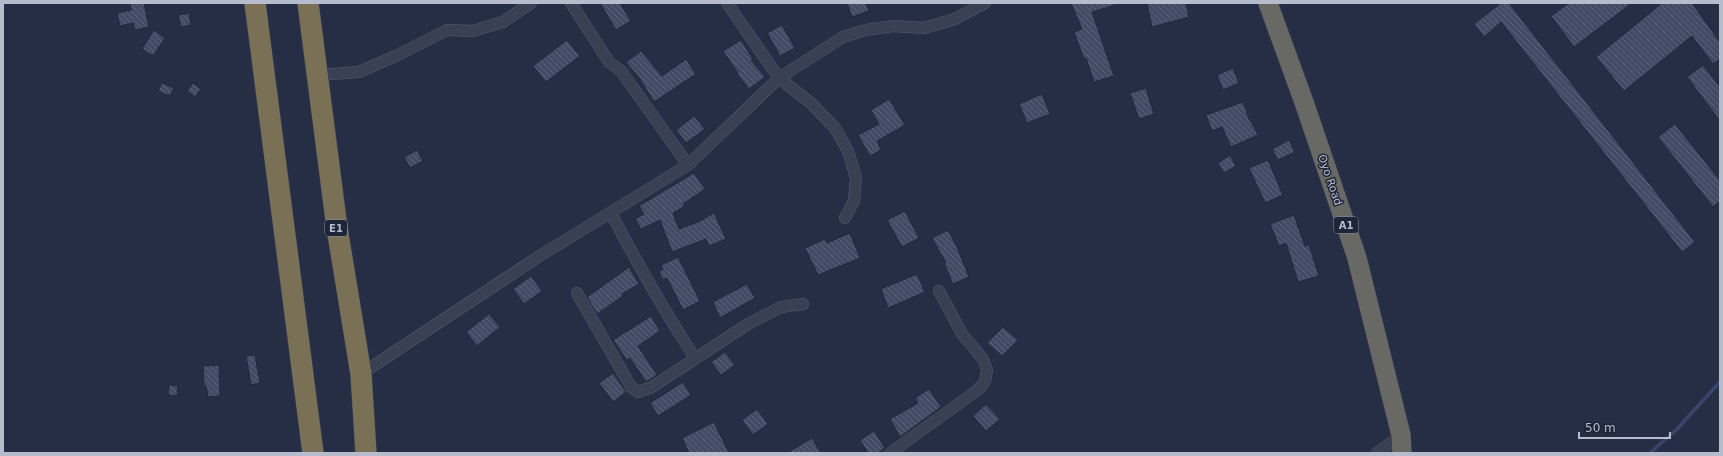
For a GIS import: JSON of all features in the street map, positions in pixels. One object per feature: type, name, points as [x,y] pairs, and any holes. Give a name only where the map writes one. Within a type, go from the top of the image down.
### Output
[{"type":"highway","points":[[255,3],[313,453]]},
{"type":"highway","name":"E1","points":[[308,3],[336,228],[361,374],[366,453]]},
{"type":"highway","name":"Oyo Road","points":[[1268,3],[1305,105],[1357,258],[1402,444]]},
{"type":"street","points":[[318,75],[359,72],[398,55],[447,30],[473,31],[503,22],[530,3]]},
{"type":"street","points":[[571,3],[609,62],[621,71],[688,165]]},
{"type":"street","points":[[727,3],[779,78],[812,104],[835,128],[848,151],[856,178],[854,201],[845,218]]},
{"type":"street","points":[[361,374],[541,255],[688,165],[779,78],[843,37],[866,30],[893,26],[924,28],[955,19],[985,3]]},
{"type":"street","points":[[611,213],[669,320],[695,358]]},
{"type":"street","points":[[892,452],[979,389],[986,381],[987,370],[983,359],[962,334],[939,291]]},
{"type":"street","points":[[577,293],[631,387],[638,392],[652,387],[748,324],[781,308],[802,304]]},
{"type":"street","points":[[1377,453],[1402,444]]},
{"type":"building","points":[[130,3],[144,3],[149,27],[135,30],[133,23],[120,26],[117,13],[131,10]]},
{"type":"building","points":[[600,3],[620,3],[631,21],[616,30]]},
{"type":"building","points":[[847,3],[866,3],[869,11],[852,17]]},
{"type":"building","points":[[1071,3],[1115,3],[1115,5],[1092,12],[1114,76],[1094,82],[1086,58],[1084,59],[1074,32],[1082,29]]},
{"type":"building","points":[[1147,3],[1186,3],[1189,17],[1152,27]]},
{"type":"building","points":[[1501,3],[1509,3],[1695,242],[1682,252],[1501,22],[1484,37],[1474,24]]},
{"type":"building","points":[[1569,3],[1632,3],[1574,47],[1551,16]]},
{"type":"building","points":[[1662,3],[1692,3],[1720,42],[1720,59],[1713,64],[1692,36],[1624,91],[1596,57]]},
{"type":"building","points":[[189,13],[191,25],[181,27],[178,15]]},
{"type":"building","points":[[782,25],[795,48],[780,56],[767,33]]},
{"type":"building","points":[[154,30],[165,38],[153,56],[142,49]]},
{"type":"building","points":[[567,40],[580,56],[546,82],[533,66]]},
{"type":"building","points":[[741,40],[753,59],[751,60],[765,77],[749,89],[737,74],[738,73],[723,51]]},
{"type":"building","points":[[641,51],[662,76],[686,59],[696,74],[654,102],[640,79],[626,62]]},
{"type":"building","points":[[1703,65],[1720,87],[1720,121],[1687,77]]},
{"type":"building","points":[[1233,68],[1239,83],[1223,90],[1217,75]]},
{"type":"building","points":[[162,83],[174,88],[170,96],[158,91]]},
{"type":"building","points":[[193,83],[201,89],[195,97],[187,91]]},
{"type":"building","points":[[1146,88],[1154,114],[1139,119],[1130,93]]},
{"type":"building","points":[[1042,94],[1050,114],[1027,123],[1019,104]]},
{"type":"building","points":[[889,99],[905,125],[877,141],[881,150],[870,156],[858,135],[879,124],[871,110]]},
{"type":"building","points":[[1243,102],[1250,121],[1258,135],[1231,147],[1222,127],[1212,131],[1206,115]]},
{"type":"building","points":[[694,116],[705,129],[686,143],[676,130]]},
{"type":"building","points":[[1675,124],[1720,180],[1720,201],[1713,207],[1658,137]]},
{"type":"building","points":[[1289,140],[1295,152],[1278,160],[1272,149]]},
{"type":"building","points":[[417,150],[423,161],[410,168],[404,157]]},
{"type":"building","points":[[1230,155],[1236,166],[1224,173],[1218,163]]},
{"type":"building","points":[[1268,160],[1283,195],[1265,203],[1249,168]]},
{"type":"building","points":[[694,173],[705,189],[683,204],[685,206],[673,213],[679,229],[698,222],[714,213],[726,239],[709,246],[706,239],[672,252],[660,220],[641,229],[635,219],[644,214],[639,206]]},
{"type":"building","points":[[905,211],[919,238],[902,247],[887,220]]},
{"type":"building","points":[[1294,215],[1305,246],[1309,245],[1319,276],[1298,282],[1286,243],[1279,246],[1270,224]]},
{"type":"building","points":[[948,230],[957,247],[969,277],[953,284],[944,263],[946,263],[932,238]]},
{"type":"building","points":[[850,233],[860,258],[818,275],[805,248],[825,239],[827,243]]},
{"type":"building","points":[[678,257],[700,301],[683,310],[667,278],[663,280],[659,272],[663,269],[661,265]]},
{"type":"building","points":[[629,267],[639,284],[622,294],[623,296],[597,314],[587,297]]},
{"type":"building","points":[[917,274],[925,292],[888,308],[881,289]]},
{"type":"building","points":[[531,276],[542,291],[524,304],[513,289]]},
{"type":"building","points":[[747,284],[755,298],[720,318],[713,302]]},
{"type":"building","points":[[489,314],[500,327],[477,346],[466,332]]},
{"type":"building","points":[[651,316],[660,331],[638,346],[657,375],[646,382],[630,358],[627,360],[613,340]]},
{"type":"building","points":[[1003,327],[1018,340],[1002,356],[987,343]]},
{"type":"building","points":[[725,352],[735,365],[721,375],[711,362]]},
{"type":"building","points":[[255,355],[260,383],[251,385],[246,356]]},
{"type":"building","points":[[219,365],[220,396],[208,397],[206,386],[204,386],[203,366]]},
{"type":"building","points":[[613,373],[626,392],[613,402],[599,383]]},
{"type":"building","points":[[683,382],[691,395],[658,416],[650,403]]},
{"type":"building","points":[[169,385],[178,386],[177,396],[168,395]]},
{"type":"building","points":[[929,389],[941,407],[900,437],[890,419],[918,403],[915,398]]},
{"type":"building","points":[[986,404],[1000,419],[986,431],[973,416]]},
{"type":"building","points":[[757,409],[768,424],[753,435],[742,420]]},
{"type":"building","points":[[714,422],[729,453],[689,453],[682,438]]},
{"type":"building","points":[[874,431],[885,448],[878,453],[868,453],[860,440]]},
{"type":"building","points":[[812,438],[821,453],[787,453]]},
{"type":"waterway","points":[[1650,453],[1676,430],[1720,382]]}]
